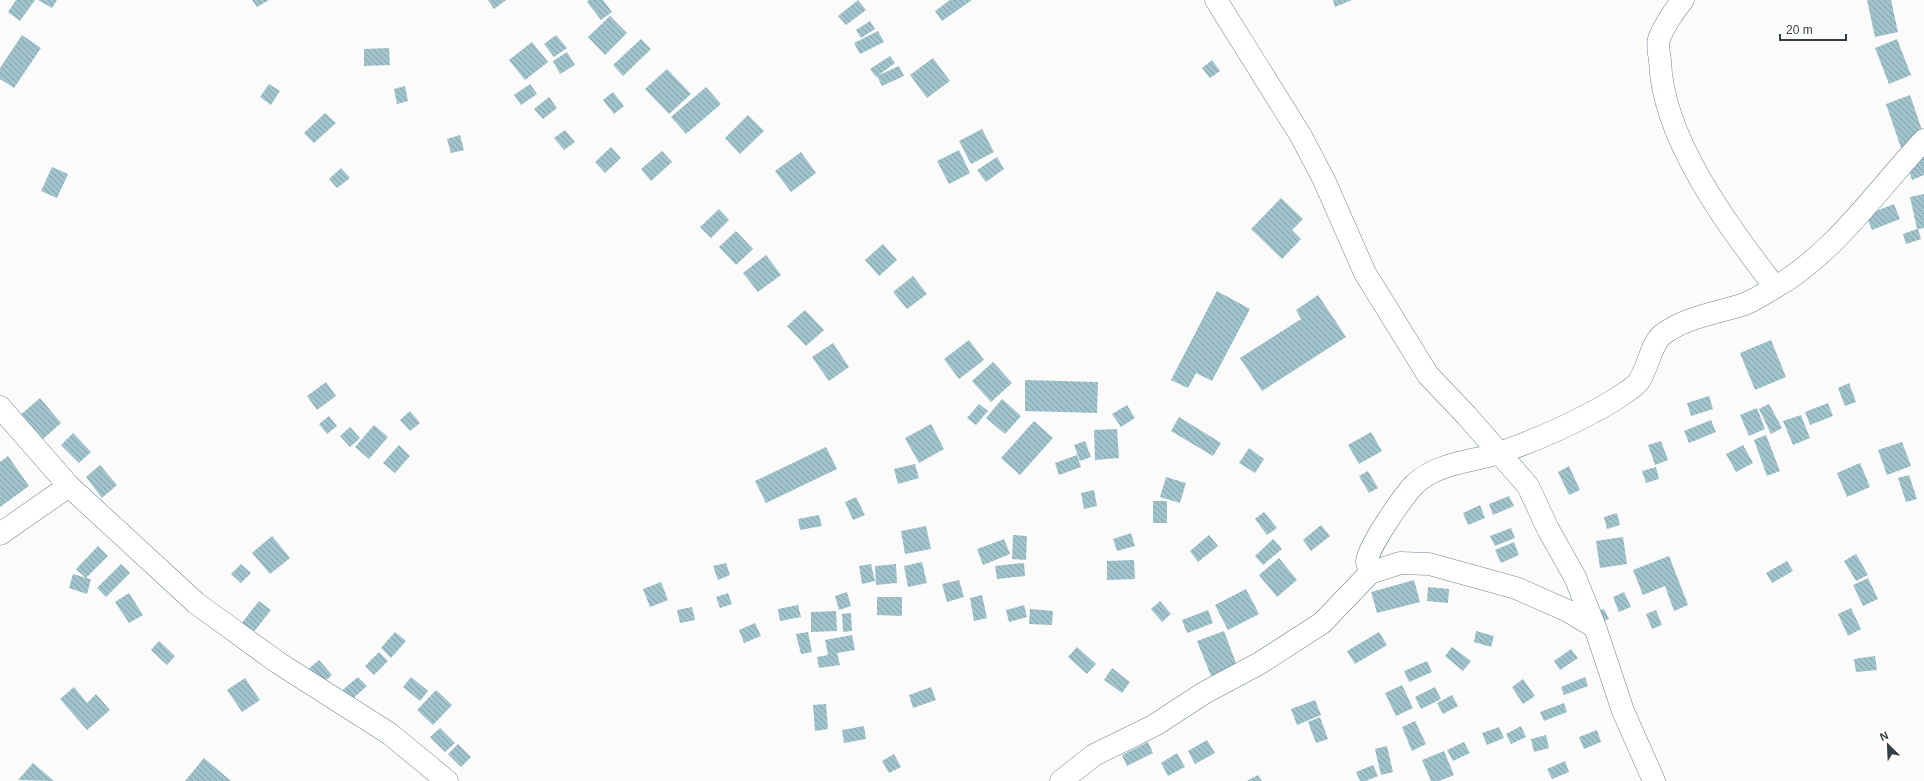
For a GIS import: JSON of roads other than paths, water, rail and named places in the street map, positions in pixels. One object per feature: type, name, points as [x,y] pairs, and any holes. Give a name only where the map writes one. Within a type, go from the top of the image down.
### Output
[{"type":"street","points":[[1216,0],[1301,136],[1324,180],[1365,273],[1428,375],[1500,453],[1528,486],[1548,529],[1575,577],[1595,627],[1623,711],[1654,781]]},
{"type":"street","points":[[1683,0],[1659,40],[1660,81],[1675,127],[1704,187],[1734,233],[1775,287]]},
{"type":"street","points":[[1370,573],[1367,561],[1372,546],[1390,518],[1416,483],[1440,468],[1500,453],[1548,435],[1588,415],[1638,383],[1649,362],[1656,340],[1674,328],[1702,316],[1746,303],[1798,273],[1837,238],[1924,140]]},
{"type":"street","points":[[0,406],[69,486],[196,603],[276,662],[390,734],[447,781]]},
{"type":"street","points":[[0,534],[69,486]]},
{"type":"street","points":[[1061,781],[1094,755],[1156,725],[1204,693],[1260,663],[1322,623],[1370,573],[1400,563],[1429,564],[1516,588],[1568,611],[1595,627]]}]
